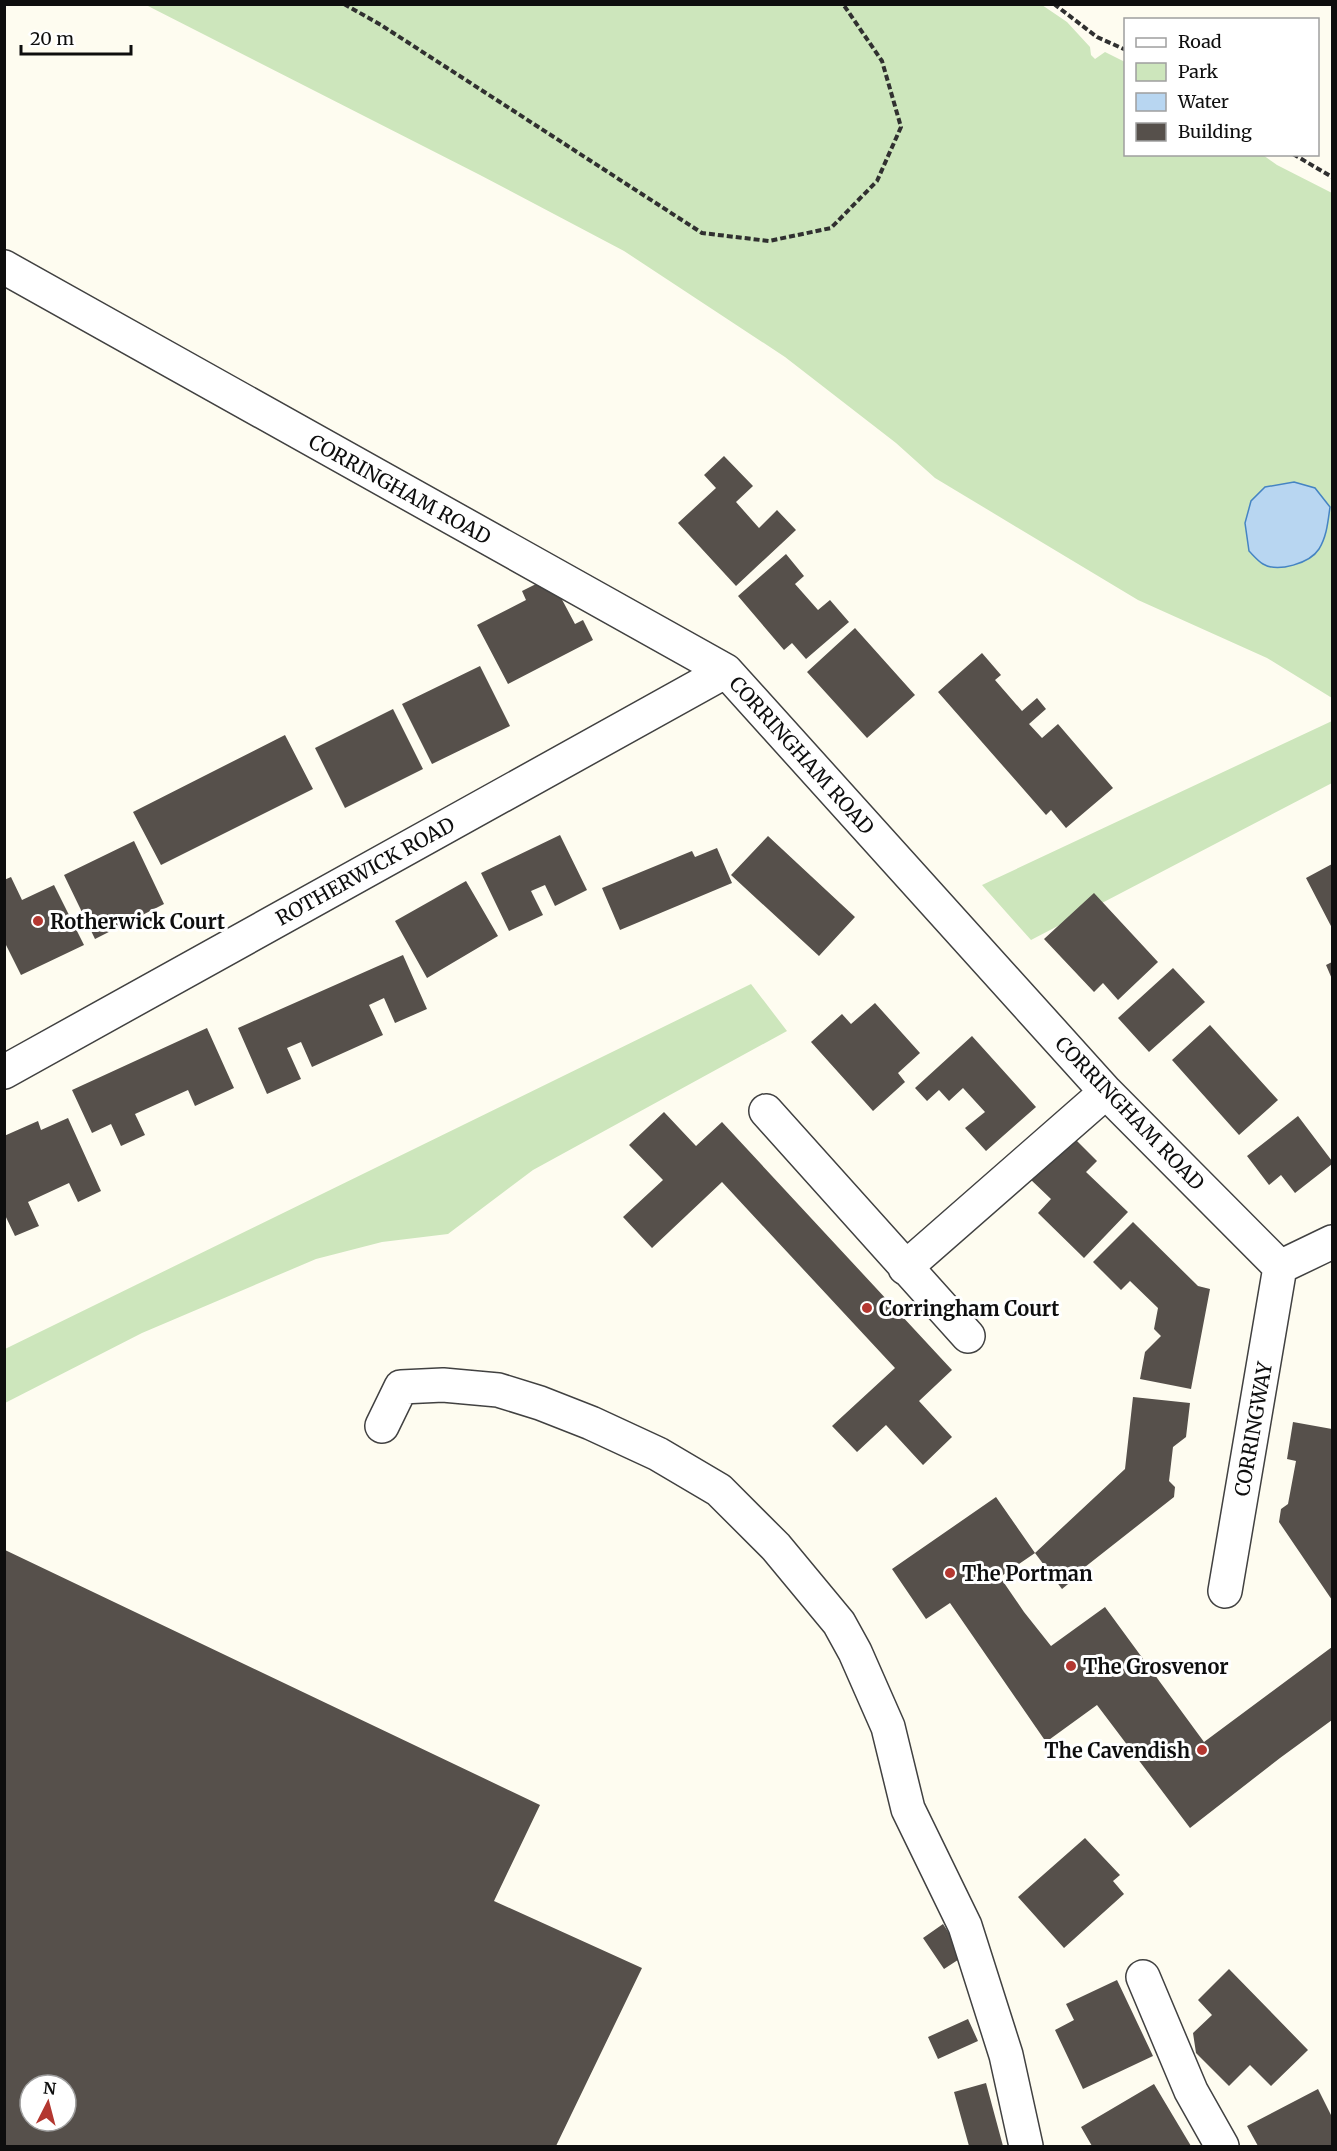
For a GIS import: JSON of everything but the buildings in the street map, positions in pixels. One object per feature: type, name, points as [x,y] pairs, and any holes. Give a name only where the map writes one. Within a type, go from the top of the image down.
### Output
[{"type":"street","name":"CORRINGHAM ROAD","points":[[4,267],[726,671],[1106,1092],[1280,1267]]},
{"type":"street","name":"ROTHERWICK ROAD","points":[[4,1071],[726,671]]},
{"type":"street","points":[[905,1268],[1106,1092]]},
{"type":"street","points":[[766,1111],[968,1336]]},
{"type":"street","points":[[1280,1267],[1332,1242]]},
{"type":"street","name":"CORRINGWAY","points":[[1225,1591],[1280,1267]]},
{"type":"street","points":[[382,1425],[401,1387],[443,1385],[498,1390],[540,1403],[591,1423],[658,1454],[719,1490],[776,1547],[839,1623],[855,1652],[883,1716],[908,1809],[965,1926],[1006,2055],[1026,2146]]},
{"type":"street","points":[[1143,1977],[1191,2091],[1222,2146]]},
{"type":"path","points":[[344,4],[381,25],[702,233],[770,241],[831,228],[878,181],[901,127],[882,61],[843,4]]},
{"type":"path","points":[[1054,4],[1097,38],[1124,50]]},
{"type":"path","points":[[1296,156],[1332,177]]},
{"type":"green space","points":[[146,5],[1042,5],[1067,22],[1090,47],[1091,55],[1095,59],[1105,52],[1124,62],[1124,156],[1264,156],[1277,165],[1332,193],[1332,698],[1267,658],[1138,600],[935,478],[896,443],[785,357],[624,251]]},
{"type":"green space","points":[[1332,721],[1332,783],[1031,940],[982,885]]},
{"type":"green space","points":[[751,984],[787,1031],[533,1170],[448,1234],[382,1242],[316,1259],[142,1333],[5,1403],[5,1349]]},
{"type":"water","points":[[1294,482],[1315,488],[1330,507],[1325,534],[1319,549],[1309,559],[1285,567],[1269,567],[1261,563],[1249,551],[1245,523],[1251,501],[1265,487]]},
{"type":"place","name":"Rotherwick Court","points":[[38,921]]},
{"type":"place","name":"Corringham Court","points":[[867,1308]]},
{"type":"place","name":"The Portman","points":[[950,1573]]},
{"type":"place","name":"The Grosvenor","points":[[1071,1666]]},
{"type":"place","name":"The Cavendish","points":[[1202,1750]]}]
